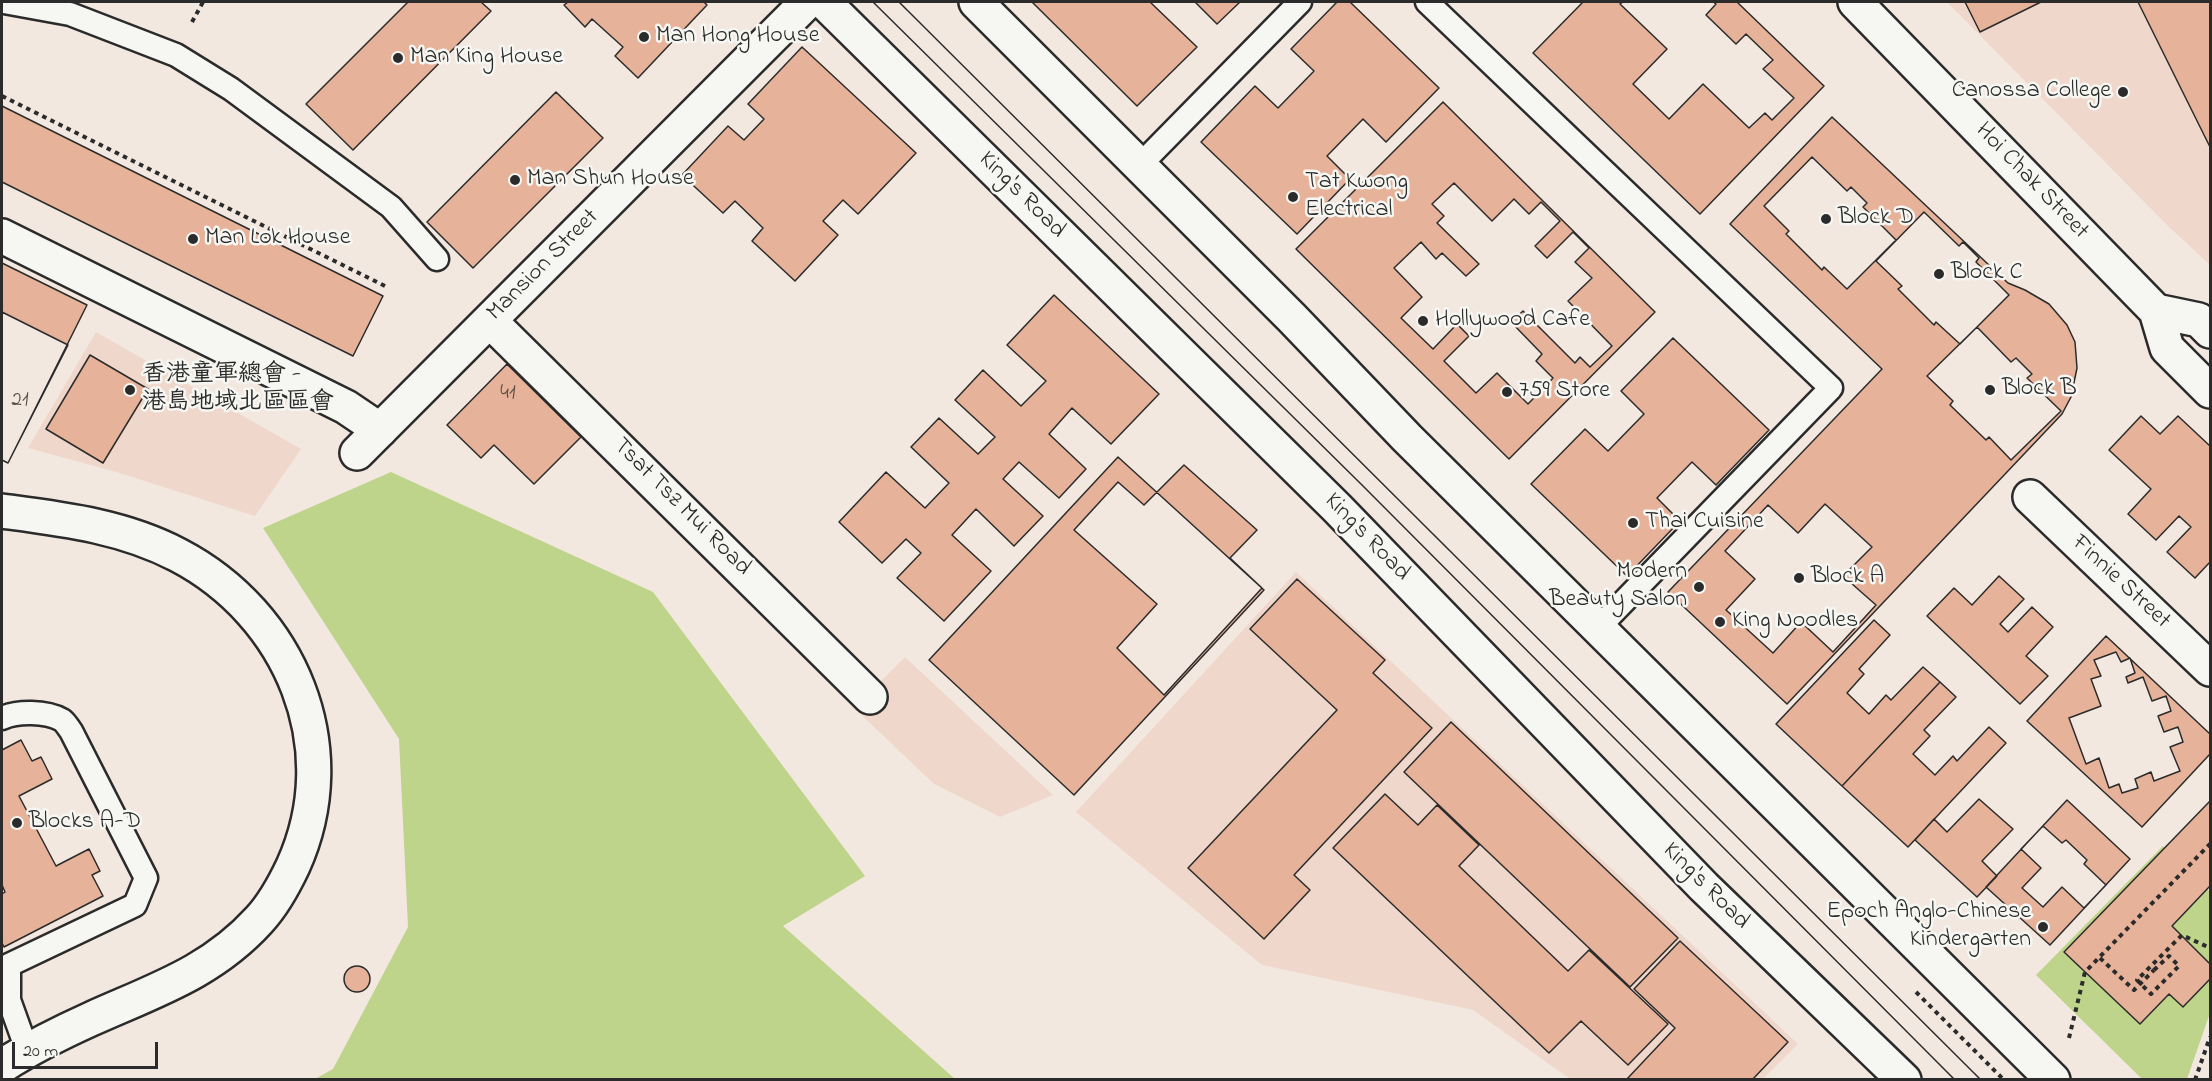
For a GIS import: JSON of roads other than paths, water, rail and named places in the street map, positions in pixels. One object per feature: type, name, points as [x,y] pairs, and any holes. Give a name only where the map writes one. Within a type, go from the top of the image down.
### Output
[{"type":"street","name":"Mansion Street","points":[[357,453],[807,2]]},
{"type":"street","name":"King's Road","points":[[824,2],[1337,508],[1877,1068],[1904,1080]]},
{"type":"street","points":[[976,2],[1140,165],[1407,438],[2053,1080]]},
{"type":"street","name":"Hoi Chak Street","points":[[1855,2],[2156,311],[2167,348],[2211,391]]},
{"type":"street","points":[[2,236],[346,406],[380,430]]},
{"type":"street","points":[[2156,311],[2199,320],[2211,331]]},
{"type":"street","name":"Tsat Tsz Mui Road","points":[[490,321],[870,696]]},
{"type":"street","name":"Finnie Street","points":[[2030,497],[2211,669]]},
{"type":"street","points":[[2,511],[94,525],[132,536],[179,555],[206,572],[248,605],[265,627],[291,671],[310,726],[314,778],[306,831],[286,881],[272,904],[230,948],[189,976],[67,1030],[14,1058]]},
{"type":"lane","points":[[4,2],[70,14],[176,55],[231,89],[391,207],[437,259]]},
{"type":"lane","points":[[1140,165],[1300,2]]},
{"type":"lane","points":[[1427,2],[1831,388],[1598,628]]},
{"type":"lane","points":[[2,718],[12,713],[46,715],[63,721],[71,731],[146,878],[135,905],[9,965],[9,1000],[14,1058]]},
{"type":"tram line","points":[[873,2],[1361,484],[1955,1080]]},
{"type":"tram line","points":[[899,2],[1981,1080]]},
{"type":"place","name":"Man Hong House","points":[[644,37]]},
{"type":"place","name":"Man King House","points":[[398,58]]},
{"type":"place","name":"Canossa College","points":[[2123,92]]},
{"type":"place","name":"Man Shun House","points":[[515,180]]},
{"type":"place","name":"Tat Kwong Electrical","points":[[1293,197]]},
{"type":"place","name":"Block D","points":[[1826,219]]},
{"type":"place","name":"Man Lok House","points":[[193,239]]},
{"type":"place","name":"Block C","points":[[1939,274]]},
{"type":"place","name":"Hollywood Cafe","points":[[1423,321]]},
{"type":"place","name":"香港童軍總會 - 港島地域北區區會","points":[[130,390]]},
{"type":"place","name":"Block B","points":[[1990,390]]},
{"type":"place","name":"759 Store","points":[[1507,392]]},
{"type":"place","name":"Thai Cuisine","points":[[1633,523]]},
{"type":"place","name":"Block A","points":[[1799,578]]},
{"type":"place","name":"Modern Beauty Salon","points":[[1699,587]]},
{"type":"place","name":"King Noodles","points":[[1720,622]]},
{"type":"place","name":"Blocks A-D","points":[[17,823]]},
{"type":"place","name":"Epoch Anglo-Chinese Kindergarten","points":[[2043,927]]}]
